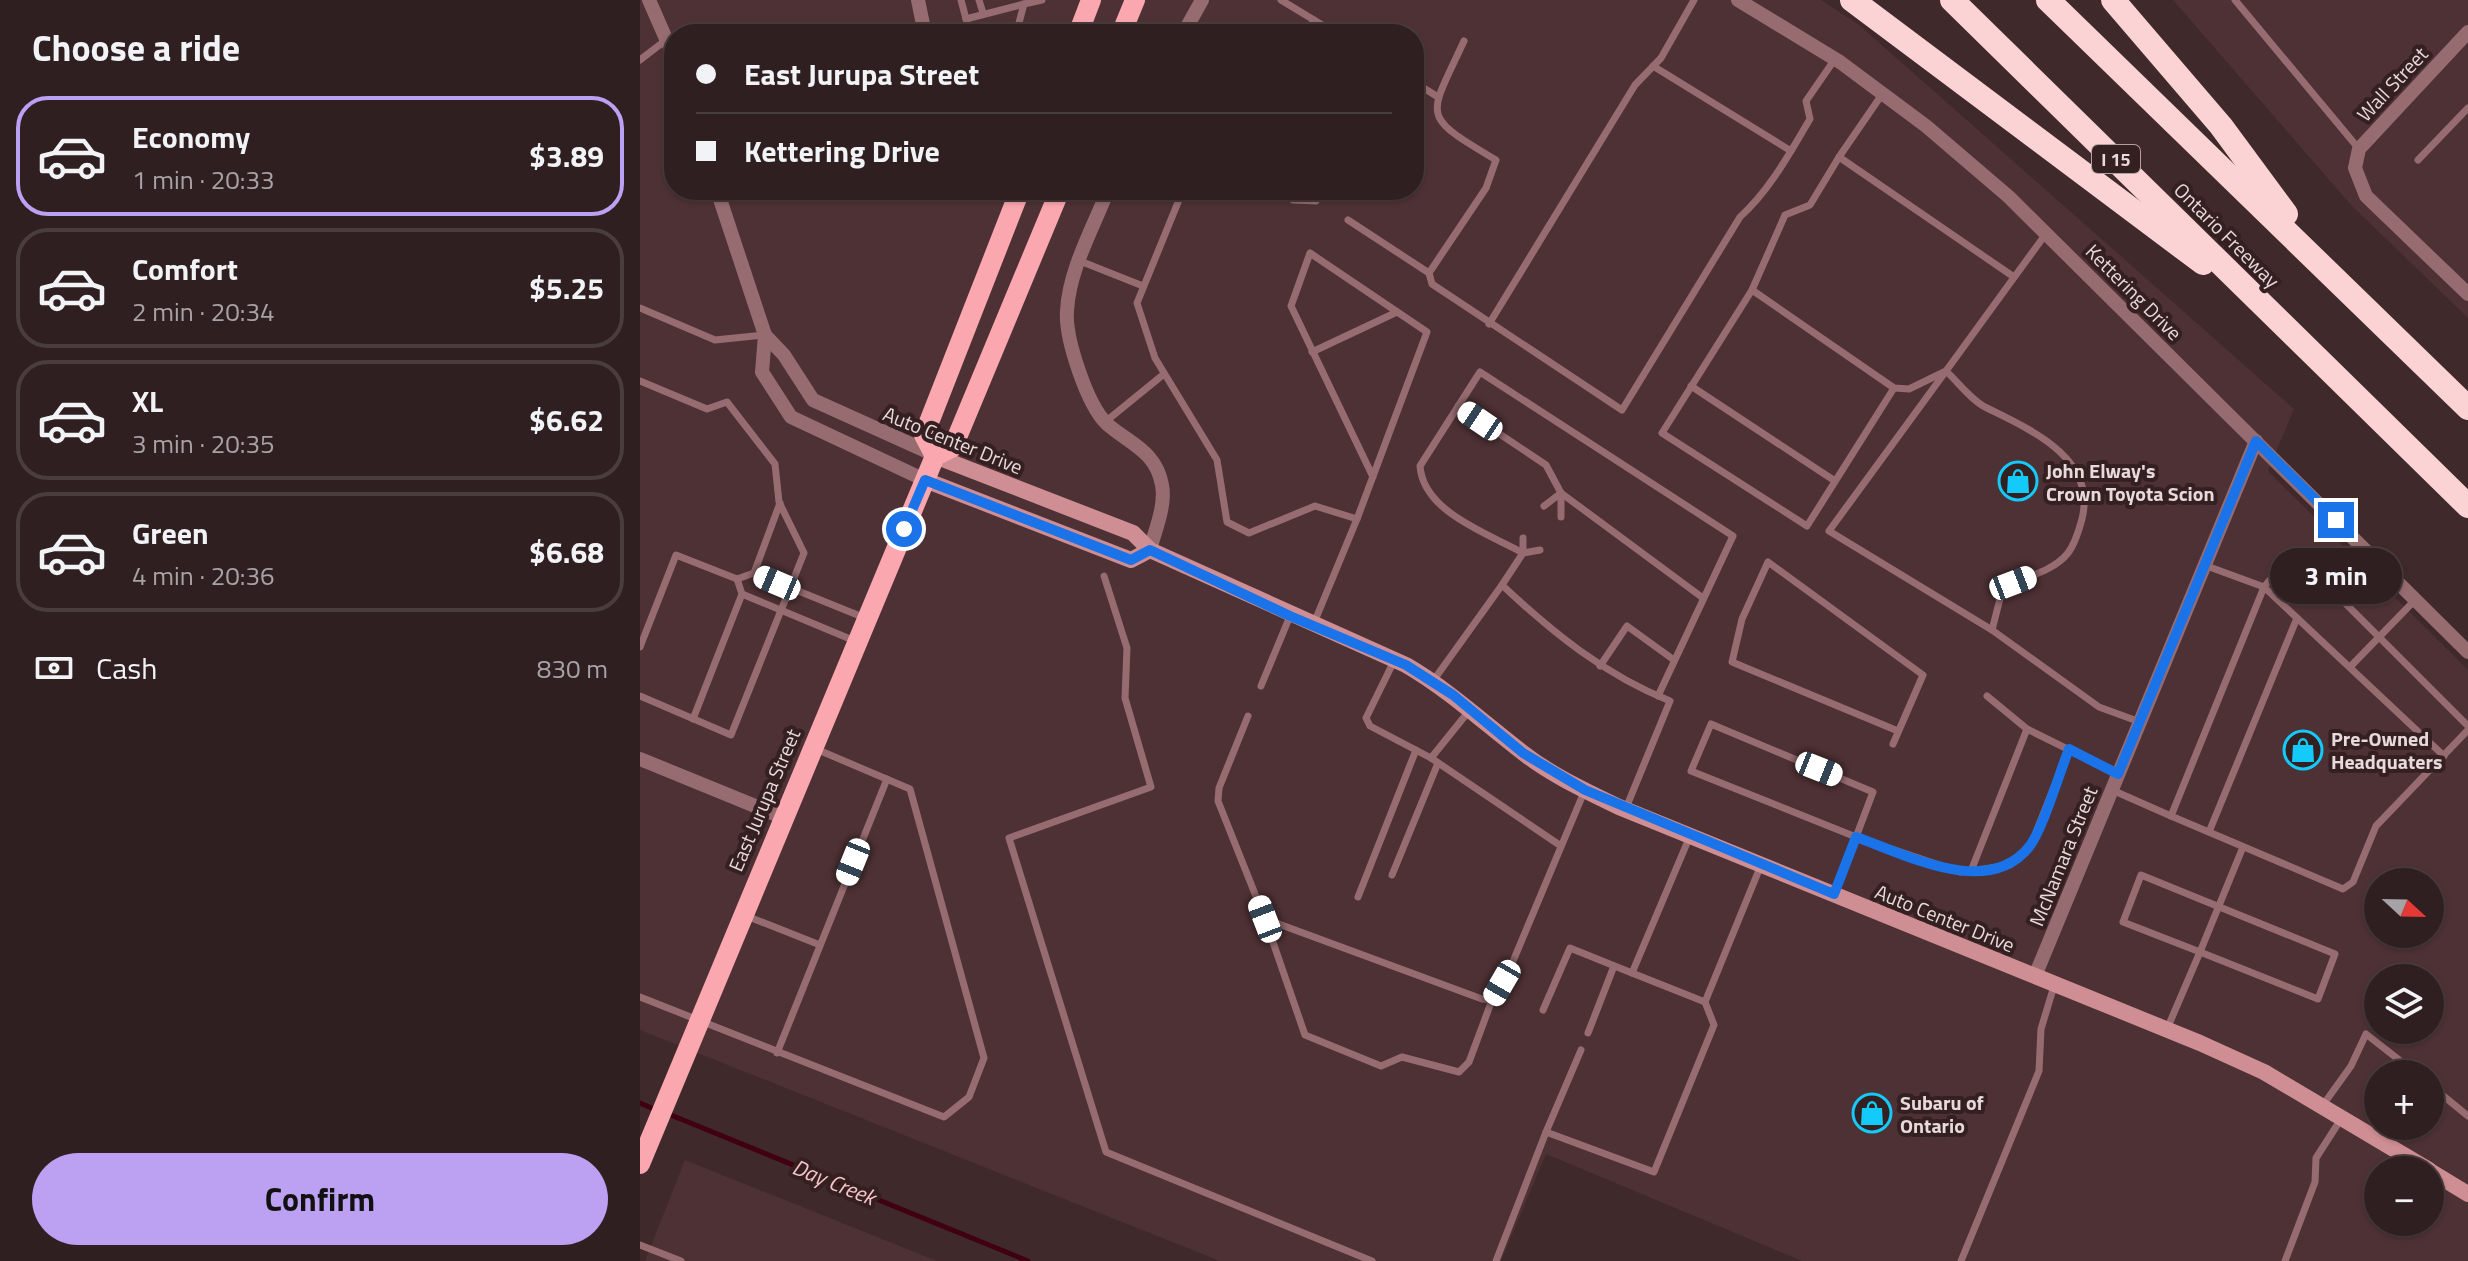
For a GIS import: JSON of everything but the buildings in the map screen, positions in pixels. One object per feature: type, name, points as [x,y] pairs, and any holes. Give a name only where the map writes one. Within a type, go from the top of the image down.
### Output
[{"type":"highway","points":[[1852,0],[2278,320]]},
{"type":"highway","name":"Ontario Freeway","points":[[1952,0],[2468,506]]},
{"type":"highway","points":[[2048,0],[2468,408]]},
{"type":"highway","points":[[2113,0],[2221,126],[2328,271]]},
{"type":"main road","points":[[1082,24],[1091,0]]},
{"type":"main road","points":[[1125,24],[1135,0]]},
{"type":"main road","points":[[935,456],[924,435],[1016,200]]},
{"type":"main road","name":"East Jurupa Street","points":[[640,1164],[935,456],[953,447],[1056,200]]},
{"type":"street","points":[[649,0],[664,30]]},
{"type":"street","points":[[918,0],[923,24]]},
{"type":"street","points":[[1189,24],[1202,0]]},
{"type":"street","name":"Kettering Drive","points":[[1738,0],[1835,59],[1950,146],[2047,233],[2468,652]]},
{"type":"street","name":"Wall Street","points":[[2467,36],[2359,149],[2355,168],[2366,196],[2468,294]]},
{"type":"street","name":"Auto Center Drive","points":[[720,200],[765,335],[762,372],[791,417],[925,480],[1131,560],[1150,550]]},
{"type":"street","points":[[1104,200],[1080,261],[1066,314],[1079,370],[1105,422],[1148,453],[1159,474],[1163,498],[1150,550]]},
{"type":"street","name":"Auto Center Drive","points":[[765,335],[784,355],[813,400],[935,456],[1133,533],[1150,550],[1290,616],[1395,659],[1433,681],[1523,753],[1585,790],[1625,810],[2167,1029],[2264,1072],[2406,1156]]},
{"type":"street","name":"McNamara Street","points":[[2035,976],[2256,441]]},
{"type":"street","points":[[640,759],[782,817]]},
{"type":"street","name":"Auto Center Drive","points":[[2444,1179],[2468,1194]]},
{"type":"lane","points":[[961,0],[967,24]]},
{"type":"lane","points":[[979,0],[983,13]]},
{"type":"lane","points":[[966,19],[1042,0]]},
{"type":"lane","points":[[1281,0],[1321,24]]},
{"type":"lane","points":[[1489,324],[1635,85],[1653,66],[1694,0]]},
{"type":"lane","points":[[2235,0],[2359,149]]},
{"type":"lane","points":[[1019,24],[1024,4]]},
{"type":"lane","points":[[1312,24],[1314,20]]},
{"type":"lane","points":[[640,60],[664,41]]},
{"type":"lane","points":[[1429,273],[1486,188],[1496,160],[1445,130],[1436,116],[1438,97],[1464,41]]},
{"type":"lane","points":[[1348,220],[1429,273],[1432,284],[1489,324],[1622,410],[1740,217],[1758,201],[1791,151],[1810,119],[1806,101],[1835,59]]},
{"type":"lane","points":[[1653,66],[1791,151]]},
{"type":"lane","points":[[1424,88],[1438,97]]},
{"type":"lane","points":[[1883,93],[1810,205],[1785,215],[1752,290],[1662,433],[1807,526],[1894,388]]},
{"type":"lane","points":[[2418,160],[2468,108]]},
{"type":"lane","points":[[1839,157],[2014,277]]},
{"type":"lane","points":[[1179,200],[1137,303],[1164,374],[1217,460],[1227,522],[1249,533],[1315,506],[1357,519]]},
{"type":"lane","points":[[1293,200],[1317,200]]},
{"type":"lane","points":[[2047,233],[1829,531],[1992,630],[2099,707],[2140,722]]},
{"type":"lane","points":[[1314,625],[1357,519],[1373,477],[1427,332],[1310,253],[1291,306],[1373,477]]},
{"type":"lane","points":[[1080,261],[1143,286]]},
{"type":"lane","points":[[1752,290],[1894,388],[1909,389],[1946,371]]},
{"type":"lane","points":[[640,308],[715,340],[765,335]]},
{"type":"lane","points":[[1312,352],[1397,312]]},
{"type":"lane","points":[[1946,371],[1985,407],[2033,429],[2061,452],[2079,476],[2085,505],[2079,533],[2067,554],[2041,572],[2003,587],[1992,630]]},
{"type":"lane","points":[[1540,550],[1523,553],[1441,507],[1421,477],[1420,466],[1480,372],[1733,536],[1658,696]]},
{"type":"lane","points":[[1105,422],[1164,374]]},
{"type":"lane","points":[[640,381],[707,409],[727,402],[775,464],[780,503],[804,553],[731,735],[640,696]]},
{"type":"lane","points":[[1691,386],[1835,481]]},
{"type":"lane","points":[[1458,406],[1546,465],[1561,493],[1703,598]]},
{"type":"lane","points":[[1544,506],[1561,493]]},
{"type":"lane","points":[[1561,493],[1561,517]]},
{"type":"lane","points":[[754,573],[780,503]]},
{"type":"lane","points":[[1433,681],[1523,553],[1523,538]]},
{"type":"lane","points":[[640,647],[676,555],[737,579],[754,573],[866,618]]},
{"type":"lane","points":[[2112,790],[2171,816],[2243,847],[2343,889],[2349,887],[2376,826],[2468,728],[2301,559],[2287,560],[2264,587],[2171,816]]},
{"type":"lane","points":[[1893,744],[1923,675],[1768,562],[1742,619],[1732,662],[1898,731]]},
{"type":"lane","points":[[2204,565],[2264,587],[2444,756]]},
{"type":"lane","points":[[1104,576],[1127,648],[1125,698],[1151,787],[1009,838],[1106,1152],[1372,1261]]},
{"type":"lane","points":[[693,719],[742,594],[737,579]]},
{"type":"lane","points":[[1502,585],[1600,666],[1670,701],[1625,810]]},
{"type":"lane","points":[[742,594],[856,641]]},
{"type":"lane","points":[[2350,667],[2415,600]]},
{"type":"lane","points":[[1261,686],[1290,616]]},
{"type":"lane","points":[[2209,832],[2297,618]]},
{"type":"lane","points":[[1600,666],[1627,626],[1674,660]]},
{"type":"lane","points":[[1395,659],[1366,718],[1370,726],[1435,760],[1561,846]]},
{"type":"lane","points":[[1987,696],[2027,729],[2118,774]]},
{"type":"lane","points":[[1392,875],[1435,760],[1471,709]]},
{"type":"lane","points":[[1248,716],[1219,788],[1218,801],[1265,919],[1305,1035],[1381,1066],[1402,1057],[1459,1072],[1469,1062],[1492,1000],[1511,966],[1585,790]]},
{"type":"lane","points":[[1873,792],[1711,724],[1691,771],[1856,837],[1960,872],[2010,865],[2031,845],[2069,749]]},
{"type":"lane","points":[[1971,871],[2027,729]]},
{"type":"lane","points":[[640,997],[944,1117],[969,1097],[984,1058],[910,789],[812,747]]},
{"type":"lane","points":[[1358,897],[1416,750]]},
{"type":"lane","points":[[777,1053],[887,779]]},
{"type":"lane","points":[[1834,894],[1877,782]]},
{"type":"lane","points":[[1632,973],[1690,836]]},
{"type":"lane","points":[[2167,1029],[2243,847]]},
{"type":"lane","points":[[1546,1132],[1654,1172],[1714,1025],[1705,1002],[1761,865]]},
{"type":"lane","points":[[2141,875],[2335,954],[2318,999],[2200,952],[2123,922],[2141,875]]},
{"type":"lane","points":[[742,915],[820,945]]},
{"type":"lane","points":[[1265,919],[1492,1000]]},
{"type":"lane","points":[[1543,1010],[1570,948],[1705,1002]]},
{"type":"lane","points":[[1588,1033],[1614,966]]},
{"type":"lane","points":[[1961,1261],[2039,1071],[2041,1029],[2055,984]]},
{"type":"lane","points":[[2323,1105],[2351,1066],[2366,1034],[2399,1060]]},
{"type":"lane","points":[[1496,1261],[1581,1050]]},
{"type":"lane","points":[[2444,1096],[2468,1116]]},
{"type":"lane","points":[[2285,1261],[2315,1182],[2316,1158],[2342,1117]]},
{"type":"lane","points":[[640,1245],[679,1261]]},
{"type":"shaded area","points":[[640,0],[1821,0],[1858,24],[2294,409],[2268,471],[2468,670],[2468,1261],[1802,1261],[1546,1154],[1501,1261],[1220,1261],[640,1030]]},
{"type":"shaded area","points":[[2173,0],[2468,0],[2468,318],[2351,205]]},
{"type":"shaded area","points":[[685,1160],[937,1261],[645,1261]]},
{"type":"waterway","name":"Day Creek","points":[[640,1103],[656,1110]]},
{"type":"waterway","name":"Day Creek","points":[[666,1113],[1028,1261]]},
{"type":"place","name":"John Elway's Crown Toyota Scion","points":[[2018,481]]},
{"type":"place","name":"Pre-Owned Headquaters","points":[[2303,750]]},
{"type":"place","name":"Subaru of Ontario","points":[[1872,1113]]},
{"type":"route","points":[[904,529],[925,480],[1131,560],[1150,550],[1290,616],[1406,665],[1453,695],[1523,753],[1569,782],[1619,807],[1834,894],[1856,837],[1960,872],[2010,865],[2031,845],[2069,749],[2118,774],[2256,441],[2336,520]]}]
